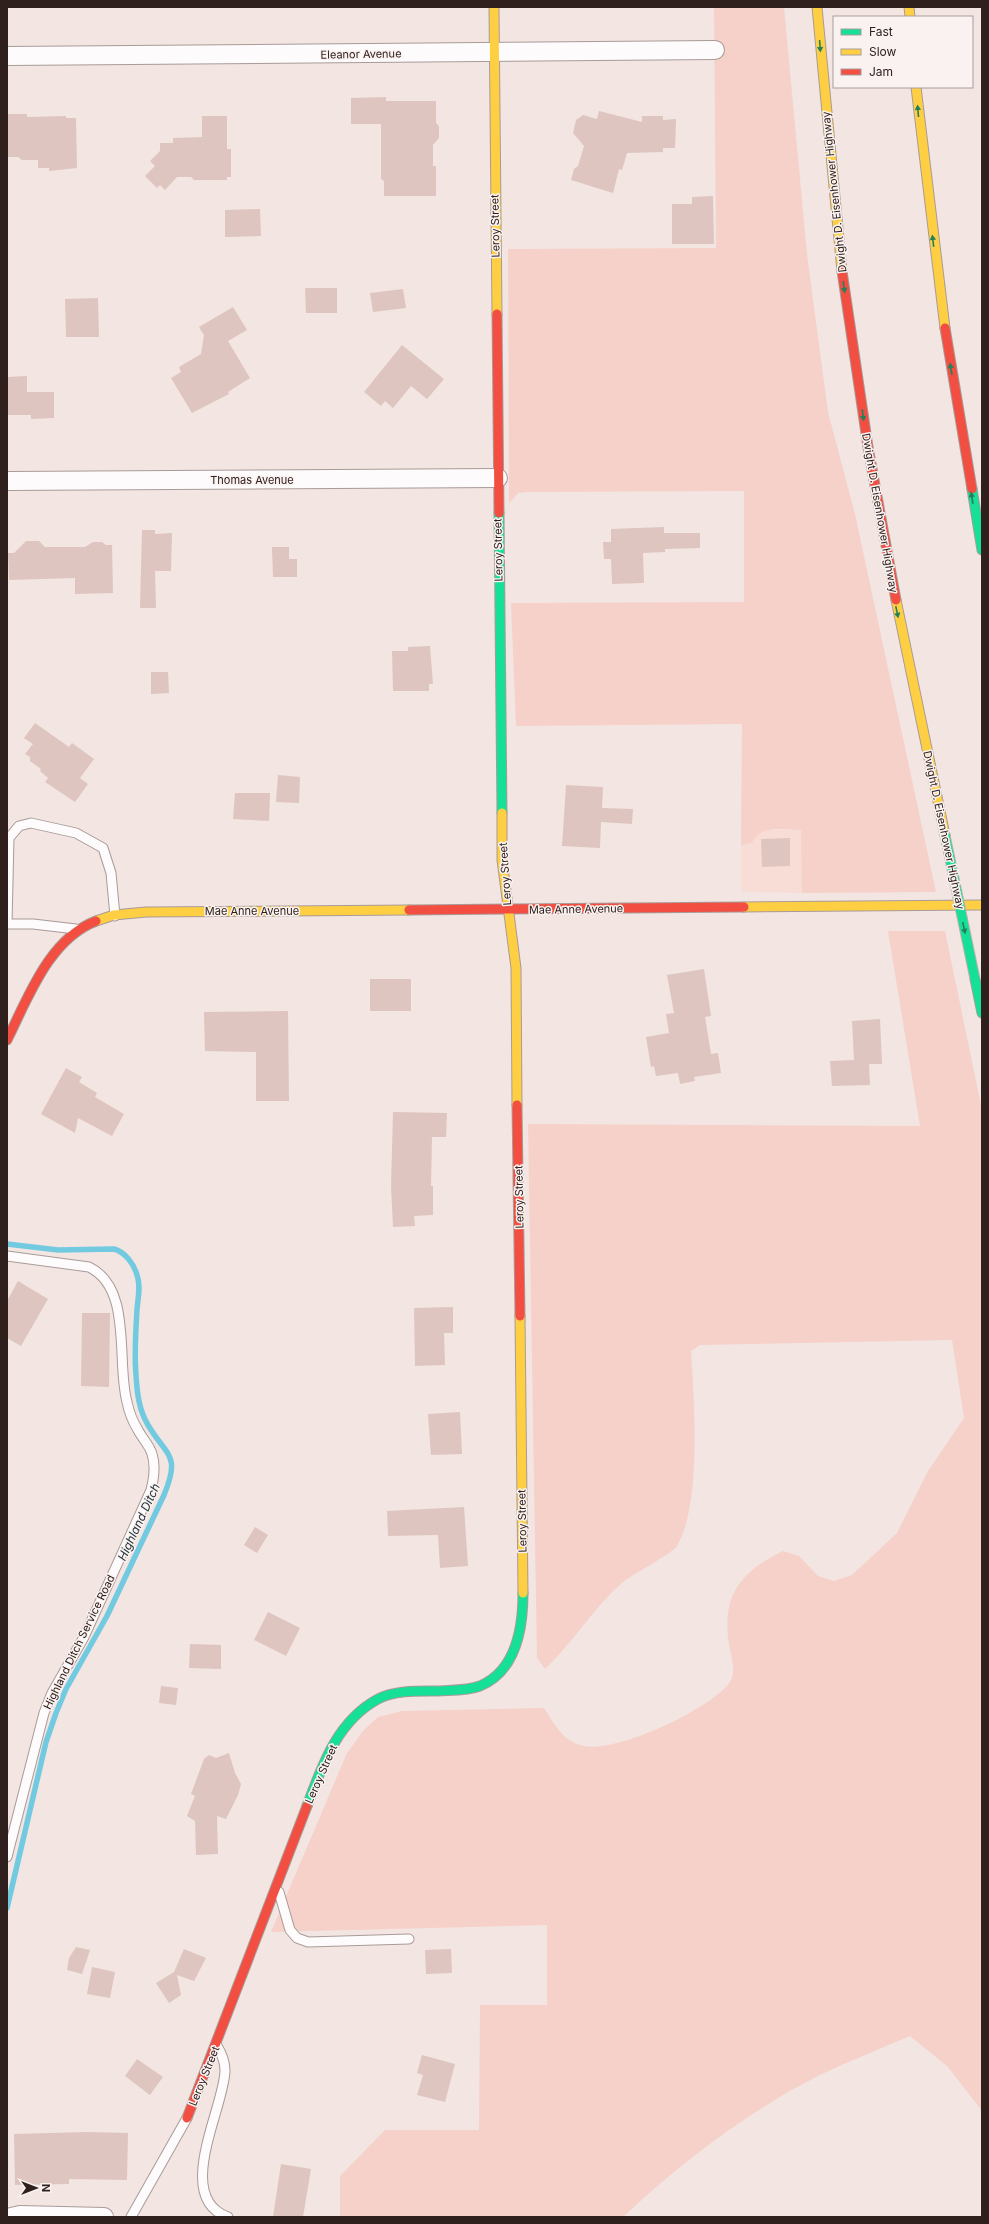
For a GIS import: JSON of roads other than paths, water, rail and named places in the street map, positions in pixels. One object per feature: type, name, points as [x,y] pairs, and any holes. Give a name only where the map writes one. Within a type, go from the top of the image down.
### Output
[{"type":"main road","name":"Leroy Street","points":[[187,2118],[329,1751],[342,1730],[356,1714],[370,1702],[389,1695],[406,1692],[480,1688],[494,1680],[507,1666],[515,1651],[521,1631],[523,1613],[516,968],[507,910],[502,852],[494,7]]},
{"type":"main road","name":"Dwight D. Eisenhower Highway","points":[[818,7],[828,148],[840,262],[867,444],[895,601],[982,1013]]},
{"type":"main road","points":[[916,88],[946,336],[982,550]]},
{"type":"main road","name":"Mae Anne Avenue","points":[[7,1040],[55,952],[78,929],[90,922],[115,916],[170,912],[982,905]]},
{"type":"street","name":"Eleanor Avenue","points":[[7,56],[715,50]]},
{"type":"street","name":"Thomas Avenue","points":[[7,481],[498,478]]},
{"type":"street","points":[[11,2217],[20,2215],[104,2217]]},
{"type":"lane","points":[[78,929],[33,924],[7,924],[9,838],[19,826],[31,823],[76,833],[103,848],[111,873],[115,916]]},
{"type":"lane","name":"Highland Ditch Service Road","points":[[7,1256],[89,1267],[98,1272],[106,1280],[112,1291],[119,1316],[126,1400],[136,1428],[152,1453],[155,1465],[151,1490],[84,1637],[52,1693],[44,1713],[7,1857]]},
{"type":"lane","points":[[277,1885],[290,1930],[296,1938],[308,1942],[336,1943],[409,1939]]},
{"type":"lane","points":[[216,2044],[224,2060],[225,2071],[220,2101],[203,2156],[202,2174],[210,2204],[220,2214],[228,2217]]},
{"type":"lane","name":"Leroy Street","points":[[131,2217],[187,2118]]},
{"type":"waterway","name":"Highland Ditch","points":[[7,1244],[58,1250],[114,1249],[122,1253],[131,1263],[136,1271],[139,1283],[135,1358],[136,1382],[139,1401],[142,1413],[148,1425],[166,1450],[170,1457],[171,1463],[169,1482],[164,1495],[107,1616],[66,1689],[56,1713],[46,1742],[7,1908]]}]
